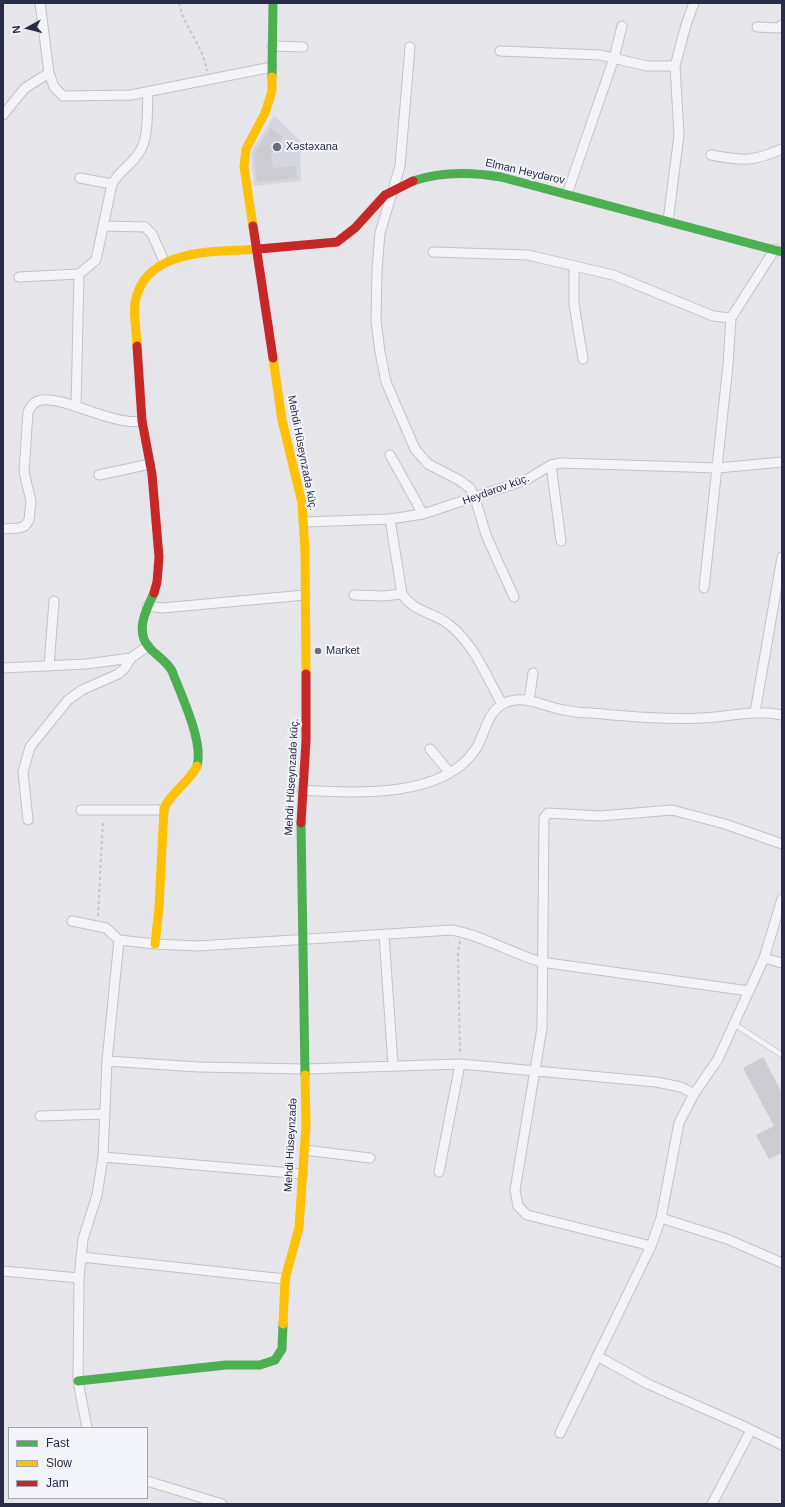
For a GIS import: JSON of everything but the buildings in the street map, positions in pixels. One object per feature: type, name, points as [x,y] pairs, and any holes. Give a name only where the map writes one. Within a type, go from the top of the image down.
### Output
[{"type":"street","points":[[40,3],[49,73],[54,87],[62,96],[131,95],[148,93],[165,88],[272,67]]},
{"type":"street","name":"Mehdi Hüseynzadə küç.","points":[[273,3],[272,91],[265,113],[250,140],[244,157],[244,167],[282,420],[298,485],[304,522],[306,741],[300,829],[304,939]]},
{"type":"street","points":[[668,222],[679,135],[675,66],[686,25],[694,3]]},
{"type":"street","points":[[757,27],[778,28],[782,25]]},
{"type":"street","points":[[567,194],[614,58],[622,26]]},
{"type":"street","points":[[272,46],[303,47]]},
{"type":"street","points":[[410,47],[400,166],[380,233],[377,270],[376,321],[380,352],[386,382],[415,449],[428,464],[459,480],[470,488],[475,498],[486,535],[514,597]]},
{"type":"street","points":[[500,51],[600,55],[647,66],[675,66]]},
{"type":"street","points":[[3,115],[25,88],[49,73]]},
{"type":"street","points":[[19,277],[79,274],[96,260],[112,184],[118,174],[140,152],[145,140],[148,93]]},
{"type":"street","points":[[711,155],[737,160],[751,160],[782,149]]},
{"type":"street","name":"Elman Heydərov","points":[[164,261],[185,255],[337,242],[348,237],[382,197],[394,189],[429,176],[457,172],[508,178],[668,222],[743,239],[778,251]]},
{"type":"street","points":[[80,178],[112,184]]},
{"type":"street","points":[[104,226],[145,227],[152,234],[164,261],[142,281],[136,293],[135,304],[142,421],[150,464],[159,557],[155,588],[143,616],[142,627],[144,639],[148,646],[167,662],[172,671],[197,745],[199,759],[198,767],[192,776],[173,791],[164,810],[156,944]]},
{"type":"street","points":[[704,588],[718,468],[731,318],[778,251]]},
{"type":"street","points":[[433,252],[528,255],[613,275],[713,316],[731,318]]},
{"type":"street","points":[[574,266],[574,304],[583,359]]},
{"type":"street","points":[[76,407],[79,274]]},
{"type":"street","points":[[3,528],[19,528],[25,526],[29,520],[31,501],[24,472],[28,412],[32,405],[39,401],[46,401],[76,407],[101,417],[121,421],[142,421]]},
{"type":"street","points":[[390,455],[423,514]]},
{"type":"street","name":"Heydərov küç.","points":[[304,522],[390,519],[423,514],[526,480],[551,466],[573,462],[718,468],[782,462]]},
{"type":"street","points":[[99,475],[150,464]]},
{"type":"street","points":[[551,466],[561,541]]},
{"type":"street","points":[[390,519],[402,594],[408,604],[448,624],[470,645],[502,704]]},
{"type":"street","points":[[755,712],[782,557]]},
{"type":"street","points":[[354,595],[383,596],[402,594]]},
{"type":"street","points":[[147,606],[162,608],[305,595]]},
{"type":"street","points":[[49,666],[54,601]]},
{"type":"street","points":[[28,820],[23,772],[30,747],[68,700],[82,690],[118,674],[124,669],[131,658],[148,646]]},
{"type":"street","points":[[3,668],[49,666],[131,658]]},
{"type":"street","points":[[529,701],[533,673]]},
{"type":"street","points":[[302,790],[330,792],[417,787],[431,783],[450,773],[468,759],[476,750],[492,713],[502,704],[518,700],[529,701],[563,710],[623,715],[700,718],[755,712],[782,715]]},
{"type":"street","points":[[430,749],[450,773]]},
{"type":"street","points":[[82,810],[164,810]]},
{"type":"street","points":[[651,1246],[527,1215],[518,1206],[515,1190],[542,1028],[541,962],[544,818],[548,813],[600,816],[672,810],[724,824],[782,844]]},
{"type":"street","points":[[560,1433],[651,1246],[661,1218],[679,1123],[694,1094],[718,1059],[764,958],[782,899]]},
{"type":"street","points":[[72,921],[106,928],[119,940],[198,946],[384,935],[441,930],[461,932],[482,938],[523,957],[541,962],[749,991]]},
{"type":"street","points":[[384,935],[393,1065]]},
{"type":"street","name":"Mehdi Hüseynzadə","points":[[78,1381],[226,1365],[260,1365],[275,1360],[282,1349],[283,1307],[286,1279],[298,1228],[305,1150],[306,1069],[304,939]]},
{"type":"street","points":[[87,1427],[78,1381],[79,1278],[83,1239],[97,1195],[103,1157],[107,1061],[119,940]]},
{"type":"street","points":[[764,958],[782,963]]},
{"type":"street","points":[[107,1061],[198,1067],[306,1069],[460,1064],[656,1082],[681,1087],[694,1094]]},
{"type":"street","points":[[439,1172],[460,1064]]},
{"type":"street","points":[[40,1116],[105,1114]]},
{"type":"street","points":[[305,1150],[370,1158]]},
{"type":"street","points":[[103,1157],[303,1174]]},
{"type":"street","points":[[661,1218],[726,1239],[782,1263]]},
{"type":"street","points":[[81,1257],[286,1279]]},
{"type":"street","points":[[3,1271],[79,1278]]},
{"type":"street","points":[[597,1356],[648,1384],[782,1445]]},
{"type":"street","points":[[712,1504],[751,1430]]},
{"type":"street","points":[[148,1481],[222,1504]]},
{"type":"lane","points":[[734,1024],[782,1055]]},
{"type":"path","points":[[179,3],[182,16],[201,48],[205,60],[208,80]]},
{"type":"path","points":[[97,925],[103,809]]},
{"type":"path","points":[[460,1064],[461,1046],[458,952],[461,932]]},
{"type":"shaded area","name":"Xəstəxana","points":[[274,115],[300,141],[301,181],[254,186],[251,152]]},
{"type":"traffic: fast","points":[[272,77],[273,3]]},
{"type":"traffic: fast","points":[[413,181],[435,175],[457,173],[501,177],[782,252]]},
{"type":"traffic: fast","points":[[154,593],[148,605],[142,626],[142,633],[148,646],[167,664],[172,671],[195,732],[198,756],[197,766]]},
{"type":"traffic: fast","points":[[301,823],[305,1075]]},
{"type":"traffic: fast","points":[[78,1381],[226,1365],[260,1365],[275,1360],[282,1349],[283,1324]]},
{"type":"traffic: slow","points":[[253,226],[244,167],[246,149],[265,113],[272,91],[272,77]]},
{"type":"traffic: slow","points":[[137,346],[134,313],[135,303],[141,285],[152,271],[167,262],[185,256],[223,251],[259,249]]},
{"type":"traffic: slow","points":[[273,358],[282,420],[302,503],[305,551],[306,674]]},
{"type":"traffic: slow","points":[[155,944],[159,908],[164,808],[167,802],[190,777],[197,766]]},
{"type":"traffic: slow","points":[[283,1324],[285,1279],[299,1228],[306,1125],[305,1075]]},
{"type":"traffic: jam","points":[[259,249],[337,242],[355,228],[385,195],[413,181]]},
{"type":"traffic: jam","points":[[253,226],[273,358]]},
{"type":"traffic: jam","points":[[137,346],[142,421],[152,474],[159,557],[157,582],[154,593]]},
{"type":"traffic: jam","points":[[301,823],[306,741],[306,674]]},
{"type":"place","name":"Xəstəxana","points":[[277,147]]},
{"type":"place","name":"Market","points":[[318,651]]}]
